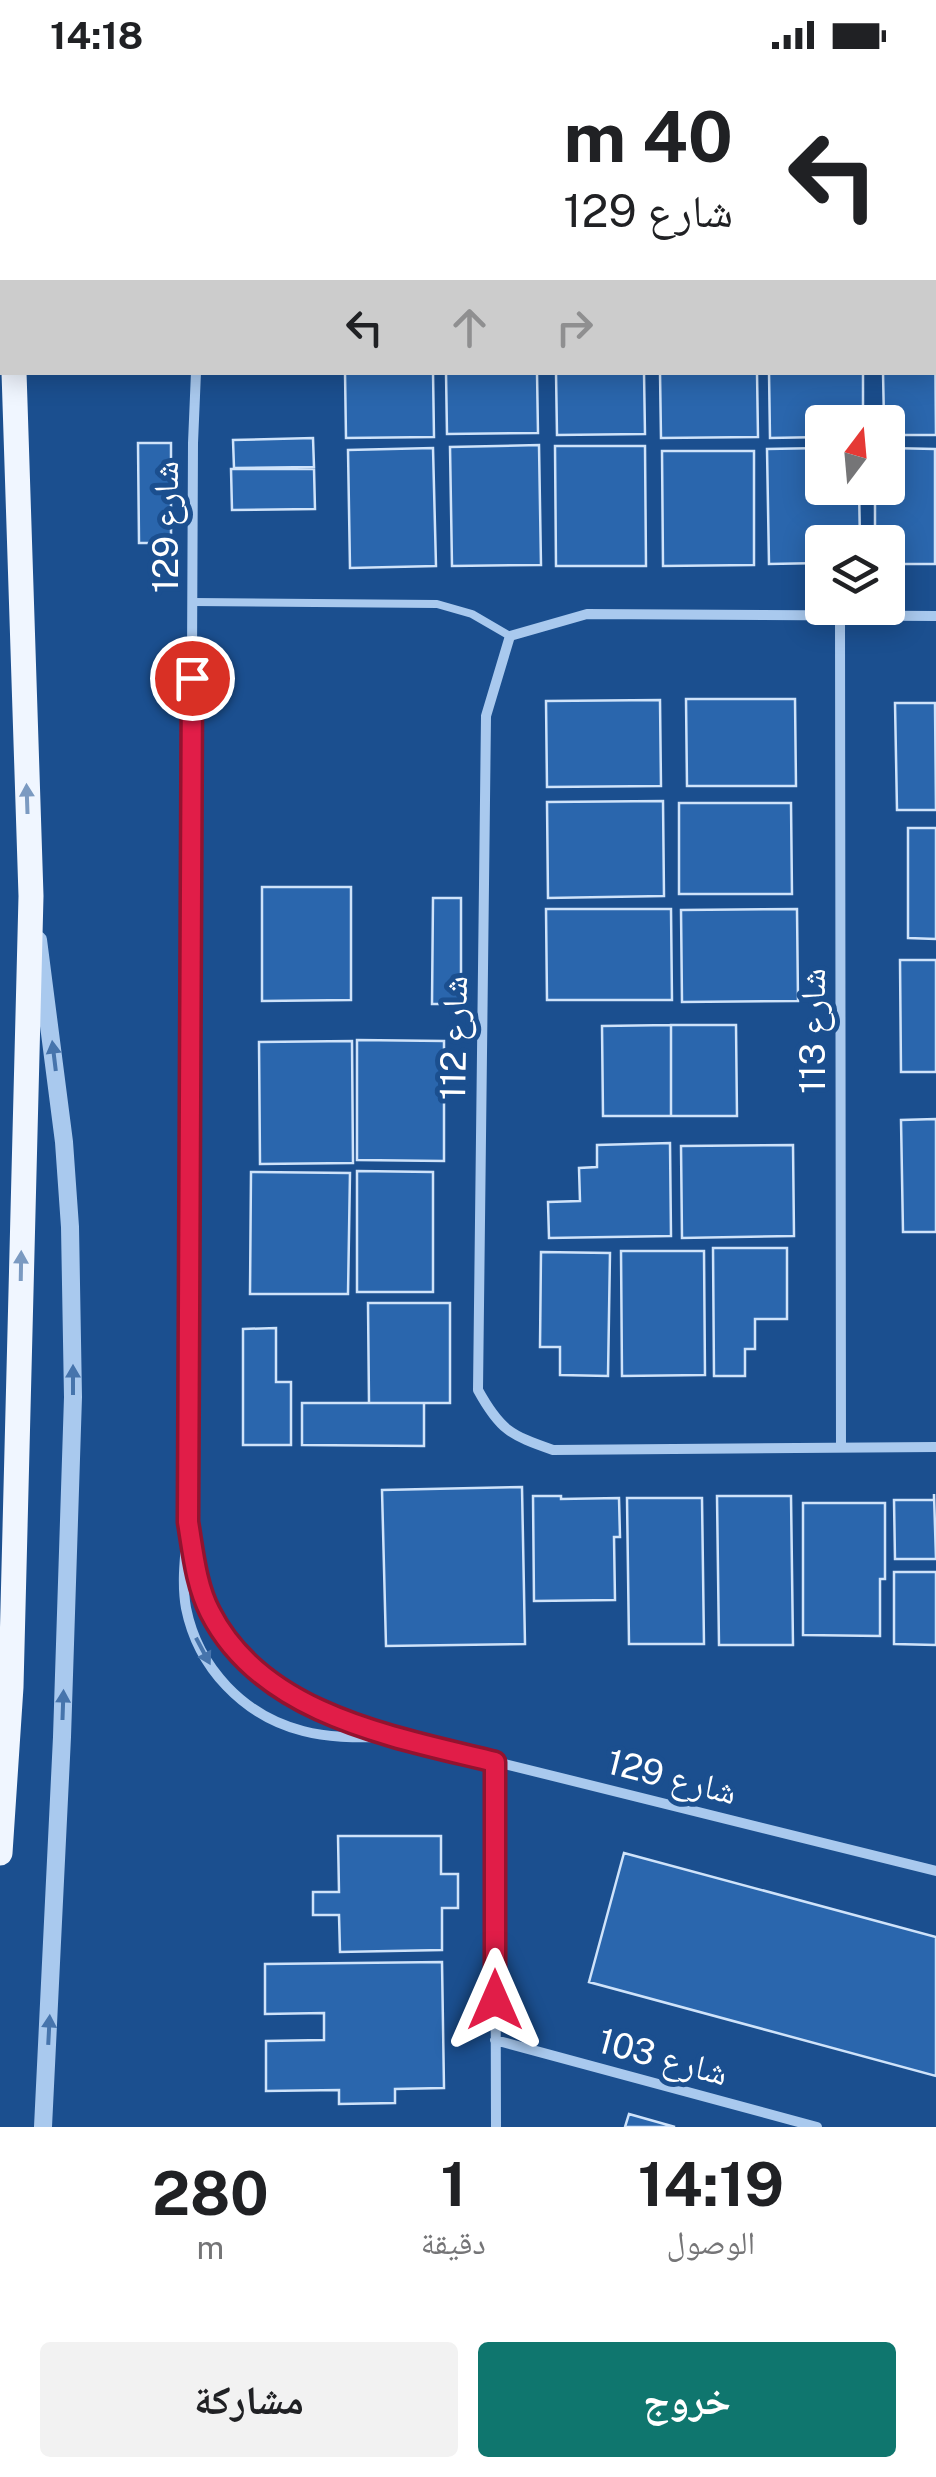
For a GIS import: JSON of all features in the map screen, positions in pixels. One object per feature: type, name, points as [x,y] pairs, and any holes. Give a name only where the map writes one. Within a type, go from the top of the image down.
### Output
[{"type":"main road","points":[[0,1853],[10,1687],[30,896],[14,375]]},
{"type":"street","name":"شارع 129","points":[[196,375],[186,1607],[204,1658],[220,1680],[258,1713],[281,1724],[330,1736],[396,1738]]},
{"type":"street","points":[[510,636],[587,614],[805,614]]},
{"type":"street","points":[[905,615],[936,616]]},
{"type":"street","name":"شارع 113","points":[[840,625],[841,1447]]},
{"type":"street","name":"شارع 112","points":[[510,636],[486,716],[478,1390],[494,1420],[519,1438],[553,1450],[936,1447]]},
{"type":"street","points":[[30,896],[64,1142],[74,1397],[43,2127]]},
{"type":"street","name":"شارع 129","points":[[188,1522],[207,1608],[239,1654],[284,1692],[396,1738],[936,1871]]},
{"type":"street","points":[[495,1762],[496,2127]]},
{"type":"street","name":"شارع 103","points":[[495,2040],[817,2127]]},
{"type":"lane","points":[[193,602],[437,604],[472,614],[510,636]]},
{"type":"building","points":[[345,375],[433,375],[434,437],[346,438]]},
{"type":"building","points":[[446,375],[537,375],[538,433],[447,434]]},
{"type":"building","points":[[556,375],[644,375],[645,434],[557,435]]},
{"type":"building","points":[[660,375],[757,375],[758,437],[661,438]]},
{"type":"building","points":[[769,375],[863,375],[863,405],[805,405],[805,437],[770,438]]},
{"type":"building","points":[[883,375],[935,375],[936,435],[905,435],[905,405],[884,405]]},
{"type":"building","points":[[313,438],[314,467],[234,468],[233,440]]},
{"type":"building","points":[[138,443],[171,443],[171,543],[139,543]]},
{"type":"building","points":[[539,445],[541,565],[452,566],[450,447]]},
{"type":"building","points":[[555,446],[645,446],[646,566],[556,566]]},
{"type":"building","points":[[433,448],[436,566],[350,568],[348,450]]},
{"type":"building","points":[[805,448],[805,505],[859,505],[860,525],[805,525],[805,563],[769,564],[767,449]]},
{"type":"building","points":[[905,448],[935,449],[935,564],[905,564],[905,525],[875,525],[875,505],[905,505]]},
{"type":"building","points":[[662,451],[754,451],[754,565],[663,566]]},
{"type":"building","points":[[231,469],[314,469],[315,509],[232,510]]},
{"type":"building","points":[[686,699],[795,699],[796,786],[687,786]]},
{"type":"building","points":[[660,700],[661,786],[547,787],[546,701]]},
{"type":"building","points":[[895,703],[935,703],[936,810],[897,810]]},
{"type":"building","points":[[663,801],[664,896],[548,898],[547,802]]},
{"type":"building","points":[[679,803],[791,803],[792,894],[679,894]]},
{"type":"building","points":[[908,828],[936,828],[936,939],[908,938]]},
{"type":"building","points":[[262,887],[351,887],[351,1000],[262,1001]]},
{"type":"building","points":[[433,898],[461,898],[461,1004],[432,1004]]},
{"type":"building","points":[[546,909],[671,909],[672,1000],[547,1000]]},
{"type":"building","points":[[797,909],[798,1001],[682,1002],[681,910]]},
{"type":"building","points":[[900,960],[936,960],[936,1072],[901,1072]]},
{"type":"building","points":[[671,1025],[736,1025],[737,1116],[671,1116]]},
{"type":"building","points":[[671,1025],[671,1116],[603,1116],[602,1026]]},
{"type":"building","points":[[357,1040],[444,1041],[444,1161],[357,1160]]},
{"type":"building","points":[[352,1041],[353,1163],[260,1164],[259,1042]]},
{"type":"building","points":[[936,1119],[936,1232],[903,1232],[901,1120]]},
{"type":"building","points":[[670,1143],[671,1236],[549,1238],[548,1202],[580,1201],[579,1168],[597,1167],[597,1145]]},
{"type":"building","points":[[793,1145],[794,1236],[682,1238],[681,1146]]},
{"type":"building","points":[[357,1171],[433,1172],[433,1292],[357,1292]]},
{"type":"building","points":[[251,1172],[350,1173],[348,1294],[250,1294]]},
{"type":"building","points":[[713,1248],[787,1248],[787,1319],[755,1319],[755,1349],[745,1349],[745,1376],[714,1376]]},
{"type":"building","points":[[621,1251],[704,1251],[705,1375],[622,1376]]},
{"type":"building","points":[[541,1252],[610,1253],[608,1376],[560,1375],[560,1347],[540,1347]]},
{"type":"building","points":[[368,1303],[450,1303],[450,1403],[369,1403]]},
{"type":"building","points":[[276,1328],[276,1382],[291,1382],[291,1445],[243,1445],[243,1329]]},
{"type":"building","points":[[302,1403],[424,1403],[424,1446],[302,1445]]},
{"type":"building","points":[[522,1487],[525,1644],[386,1646],[382,1490]]},
{"type":"building","points":[[934,1494],[936,1559],[895,1559],[894,1500],[934,1500]]},
{"type":"building","points":[[533,1496],[619,1498],[620,1537],[614,1537],[615,1600],[534,1601]]},
{"type":"building","points":[[717,1496],[791,1496],[793,1645],[719,1645]]},
{"type":"building","points":[[627,1498],[702,1498],[704,1644],[629,1644]]},
{"type":"building","points":[[803,1503],[885,1503],[880,1636],[803,1635]]},
{"type":"building","points":[[894,1572],[936,1572],[936,1645],[894,1644]]},
{"type":"building","points":[[338,1836],[441,1836],[441,1874],[458,1874],[458,1908],[442,1908],[442,1950],[340,1952],[339,1915],[313,1915],[313,1892],[339,1892]]},
{"type":"building","points":[[624,1853],[936,1937],[936,2076],[589,1982]]},
{"type":"building","points":[[442,1962],[444,2088],[395,2089],[395,2103],[339,2104],[339,2090],[266,2091],[266,2041],[324,2040],[324,2013],[265,2014],[265,1964]]},
{"type":"building","points":[[629,2114],[675,2127],[625,2127]]},
{"type":"route","points":[[192,678],[188,1522],[198,1576],[207,1608],[221,1632],[260,1675],[284,1692],[396,1738],[495,1762],[495,2000]]}]
